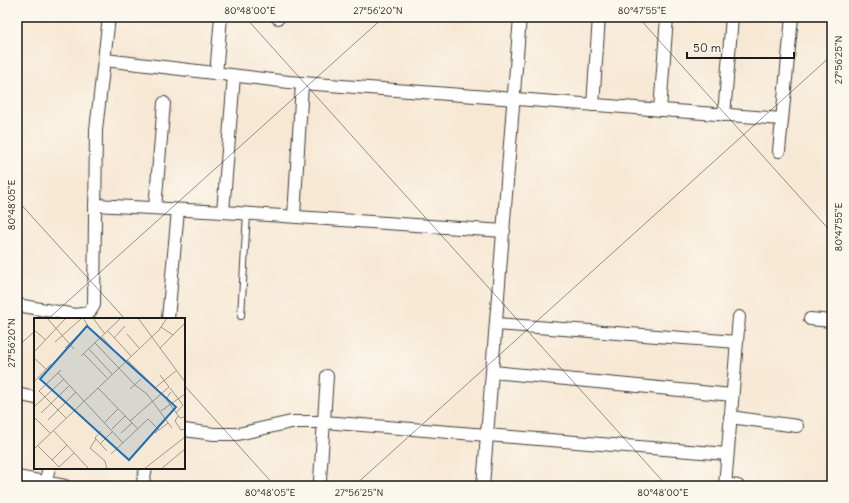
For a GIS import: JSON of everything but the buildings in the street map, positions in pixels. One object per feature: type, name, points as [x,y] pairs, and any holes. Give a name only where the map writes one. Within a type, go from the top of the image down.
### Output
[{"type":"street","points":[[17,305],[75,315],[85,314],[93,310],[95,297],[97,113],[105,60],[109,17]]},
{"type":"street","points":[[216,74],[221,17]]},
{"type":"street","points":[[483,486],[520,17]]},
{"type":"street","points":[[593,105],[599,17]]},
{"type":"street","points":[[660,110],[668,17]]},
{"type":"street","points":[[724,115],[732,17]]},
{"type":"street","points":[[779,151],[792,17]]},
{"type":"street","points":[[105,60],[302,84],[782,119]]},
{"type":"street","points":[[223,212],[234,76]]},
{"type":"street","points":[[294,216],[302,84]]},
{"type":"street","points":[[155,208],[164,103]]},
{"type":"street","points":[[95,205],[294,216],[504,231]]},
{"type":"street","points":[[168,318],[178,210]]},
{"type":"street","points":[[738,486],[725,485],[739,317]]},
{"type":"street","points":[[810,319],[832,321]]},
{"type":"street","points":[[496,324],[736,342]]},
{"type":"street","points":[[492,372],[732,395]]},
{"type":"street","points":[[320,480],[327,376]]},
{"type":"street","points":[[17,394],[34,398]]},
{"type":"street","points":[[730,417],[797,426]]},
{"type":"street","points":[[185,430],[214,434],[238,434],[291,422],[324,422],[727,454]]},
{"type":"street","points":[[45,484],[49,469]]},
{"type":"street","points":[[142,486],[146,469]]},
{"type":"street","points":[[17,477],[45,484],[65,486]]},
{"type":"lane","points":[[241,316],[247,214]]}]
